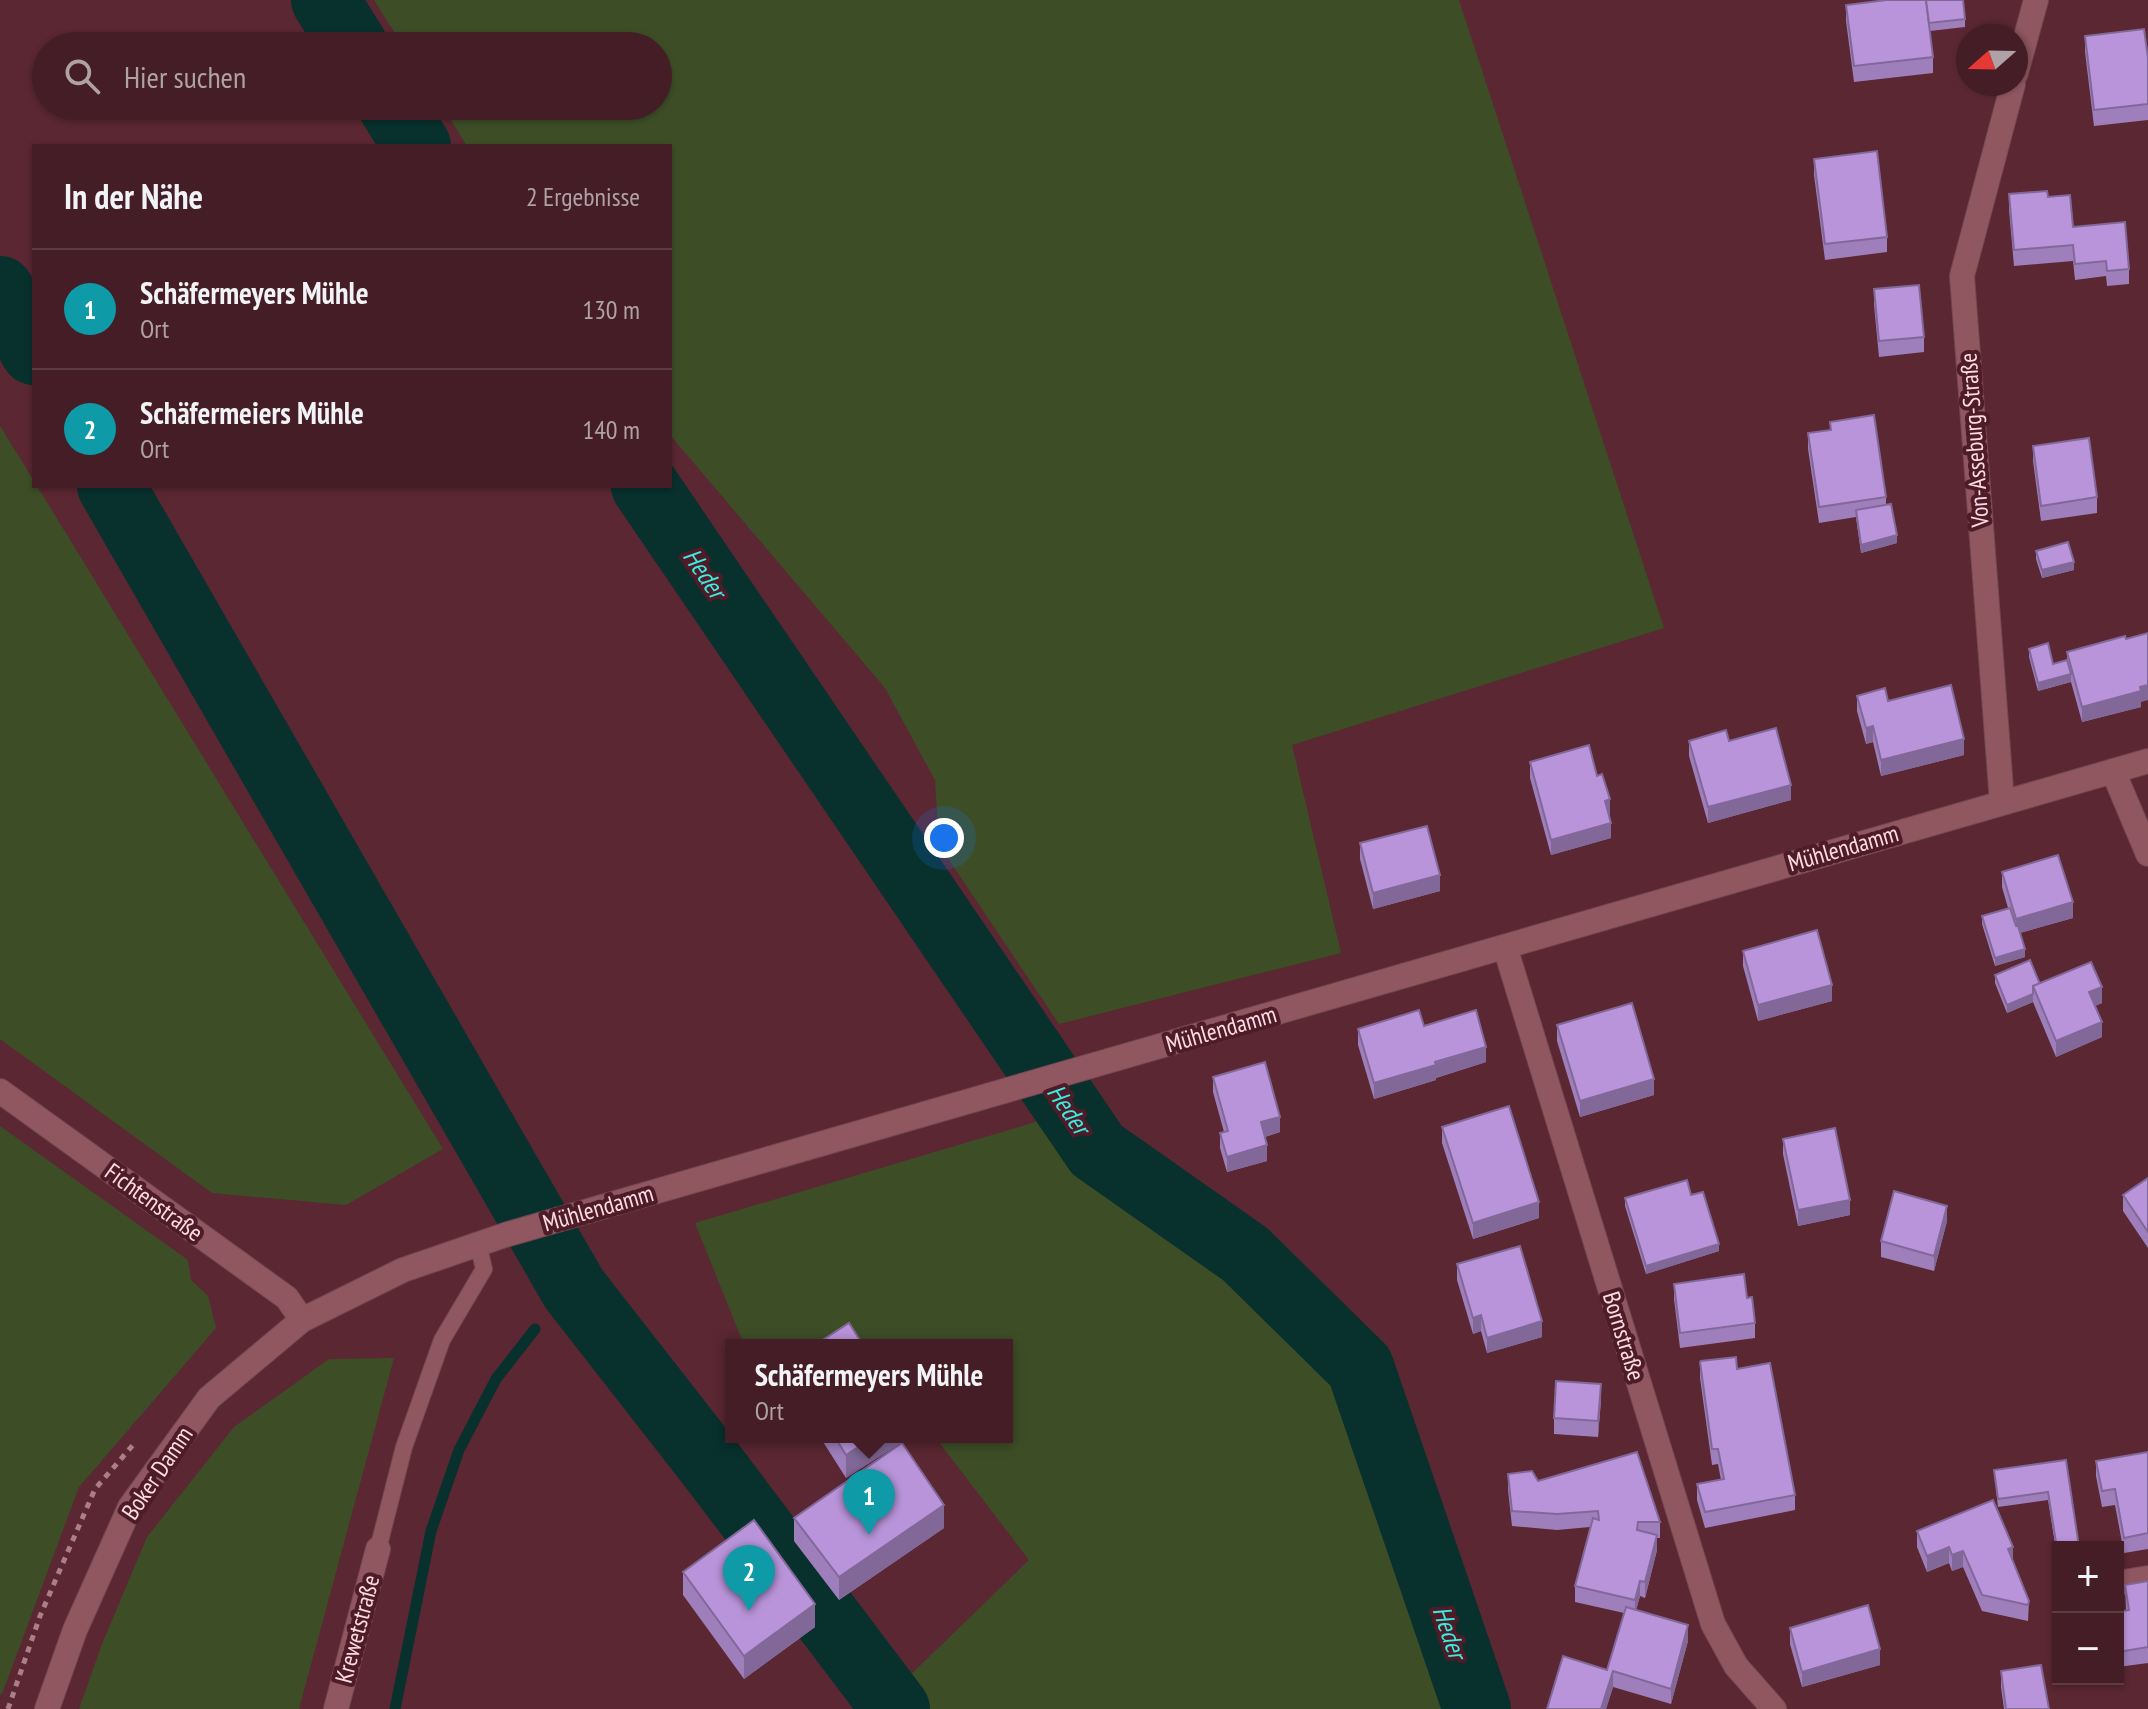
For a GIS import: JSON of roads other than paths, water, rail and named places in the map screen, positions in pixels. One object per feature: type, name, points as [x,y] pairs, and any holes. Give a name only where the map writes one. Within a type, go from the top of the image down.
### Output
[{"type":"street","points":[[2028,29],[2036,0]]},
{"type":"street","name":"Von-Asseburg-Straße","points":[[2002,802],[1962,276],[2010,96]]},
{"type":"street","name":"Mühlendamm","points":[[302,1320],[403,1270],[505,1235],[2148,761]]},
{"type":"street","points":[[2113,771],[2148,854]]},
{"type":"street","name":"Bornstraße","points":[[1505,947],[1713,1624],[1736,1666],[1774,1709]]},
{"type":"street","name":"Fichtenstraße","points":[[0,1091],[287,1298],[302,1320]]},
{"type":"street","name":"Boker Damm","points":[[47,1709],[75,1630],[130,1507],[209,1398],[302,1320]]},
{"type":"street","name":"Krewetstraße","points":[[336,1709],[378,1549]]},
{"type":"street","points":[[2124,1582],[2148,1578]]},
{"type":"lane","points":[[378,1549],[404,1447],[442,1340],[484,1269],[478,1244]]},
{"type":"waterway","name":"Heder","points":[[325,0],[345,32]]},
{"type":"waterway","name":"Heder","points":[[401,120],[416,144]]},
{"type":"waterway","name":"Heder","points":[[0,290],[32,347]]},
{"type":"waterway","name":"Heder","points":[[112,488],[574,1289],[896,1709]]},
{"type":"waterway","name":"Heder","points":[[646,488],[1097,1150],[1245,1254],[1360,1367],[1477,1709]]},
{"type":"waterway","points":[[558,1305],[574,1289]]},
{"type":"waterway","points":[[395,1709],[431,1531],[459,1450],[496,1379],[535,1329]]},
{"type":"place","name":"Schäfermeyers Mühle","points":[[869,1535]]},
{"type":"place","name":"Schäfermeiers Mühle","points":[[749,1611]]}]
